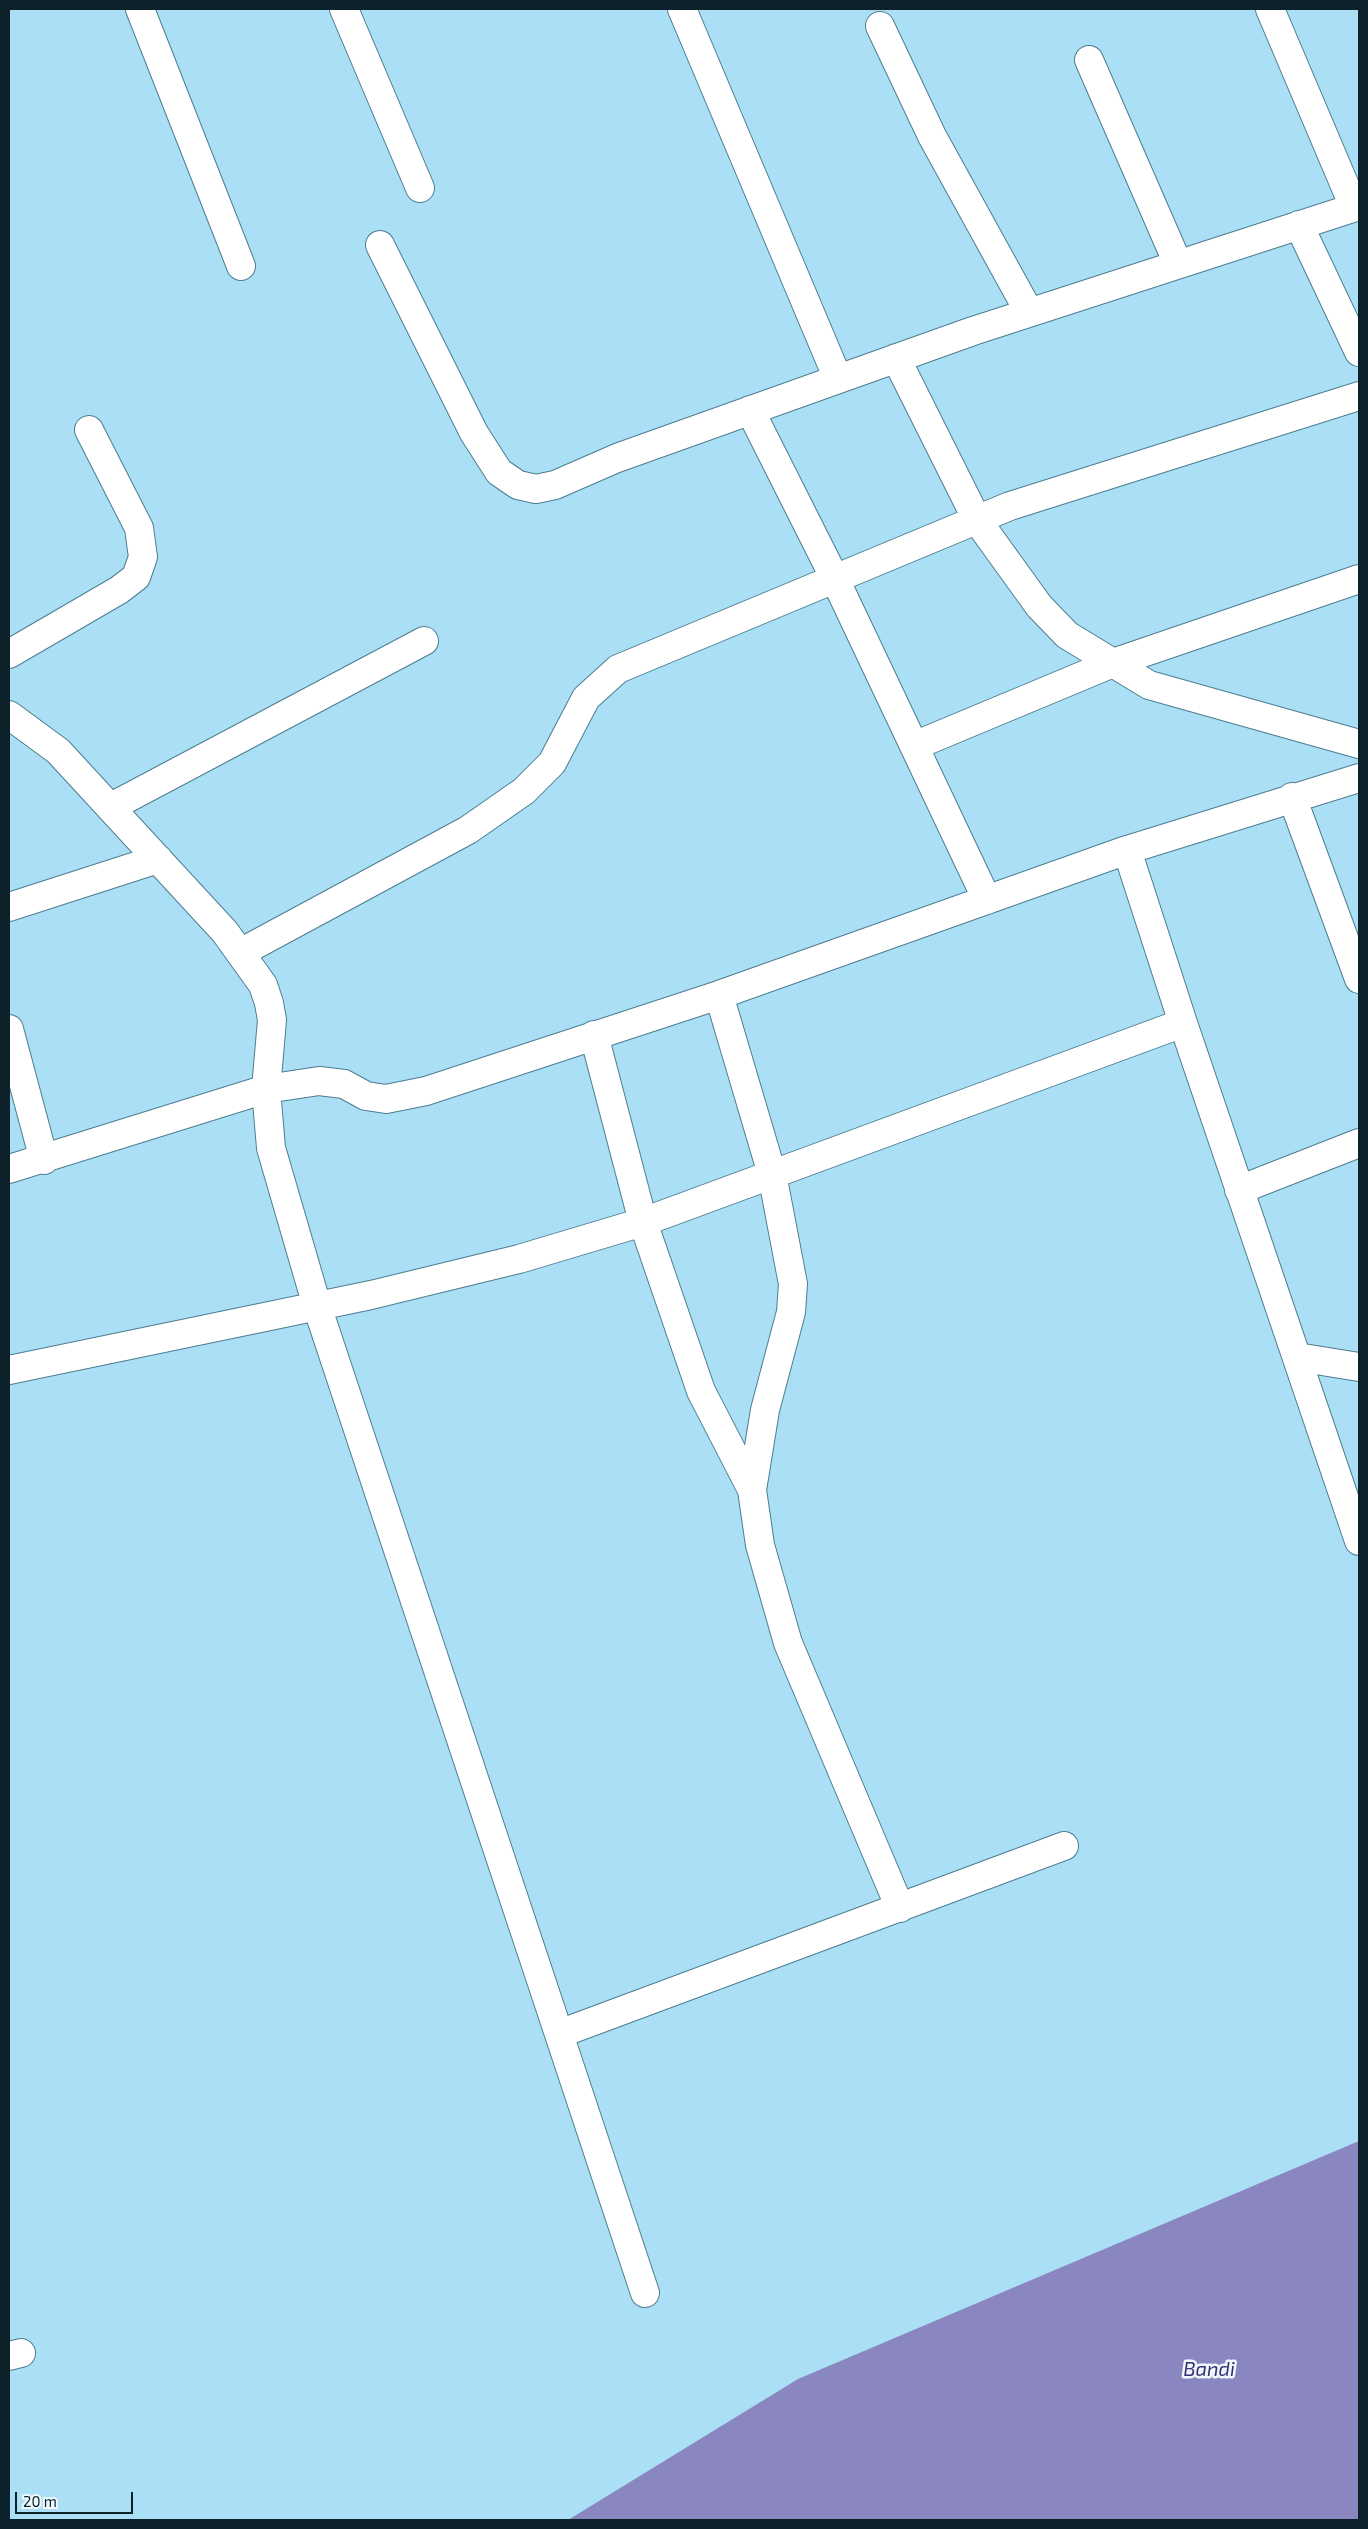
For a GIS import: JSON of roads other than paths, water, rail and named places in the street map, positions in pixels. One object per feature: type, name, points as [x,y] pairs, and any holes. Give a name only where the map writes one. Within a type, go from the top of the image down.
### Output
[{"type":"street","points":[[140,9],[241,266]]},
{"type":"street","points":[[344,9],[420,188]]},
{"type":"street","points":[[682,9],[838,379]]},
{"type":"street","points":[[380,245],[474,433],[499,472],[518,484],[536,489],[555,485],[617,458],[896,358],[1029,312],[1357,206],[1270,9]]},
{"type":"street","points":[[880,26],[932,136],[1029,312]]},
{"type":"street","points":[[1089,60],[1178,264]]},
{"type":"street","points":[[1299,225],[1359,352]]},
{"type":"street","points":[[896,358],[977,520],[1039,606],[1067,635],[1149,685],[1359,744]]},
{"type":"street","points":[[240,953],[468,830],[524,791],[552,763],[586,698],[618,669],[1010,506],[1359,396]]},
{"type":"street","points":[[750,410],[835,579],[987,900]]},
{"type":"street","points":[[9,654],[119,590],[136,577],[143,557],[139,528],[89,430]]},
{"type":"street","points":[[914,746],[1113,663],[1359,578]]},
{"type":"street","points":[[111,808],[424,641]]},
{"type":"street","points":[[9,715],[58,751],[225,932],[262,985],[269,1003],[272,1020],[266,1089],[271,1148],[317,1306],[646,2293]]},
{"type":"street","points":[[9,1169],[44,1160],[266,1089],[319,1081],[344,1084],[366,1096],[386,1099],[426,1091],[719,995],[1126,850],[1359,778]]},
{"type":"street","points":[[1292,798],[1359,979]]},
{"type":"street","points":[[1126,850],[1359,1541]]},
{"type":"street","points":[[9,907],[158,859]]},
{"type":"street","points":[[719,995],[772,1174],[793,1284],[791,1312],[765,1410],[752,1490],[760,1545],[788,1643],[900,1908]]},
{"type":"street","points":[[9,1370],[371,1295],[518,1259],[643,1222],[1183,1023]]},
{"type":"street","points":[[9,1029],[44,1160]]},
{"type":"street","points":[[594,1035],[643,1222],[701,1391],[752,1490]]},
{"type":"street","points":[[1240,1190],[1359,1143]]},
{"type":"street","points":[[1297,1357],[1359,1367]]},
{"type":"street","points":[[559,2034],[1064,1846]]},
{"type":"water","name":"Bandi","points":[[1359,2141],[1359,2520],[568,2520],[798,2379]]}]
